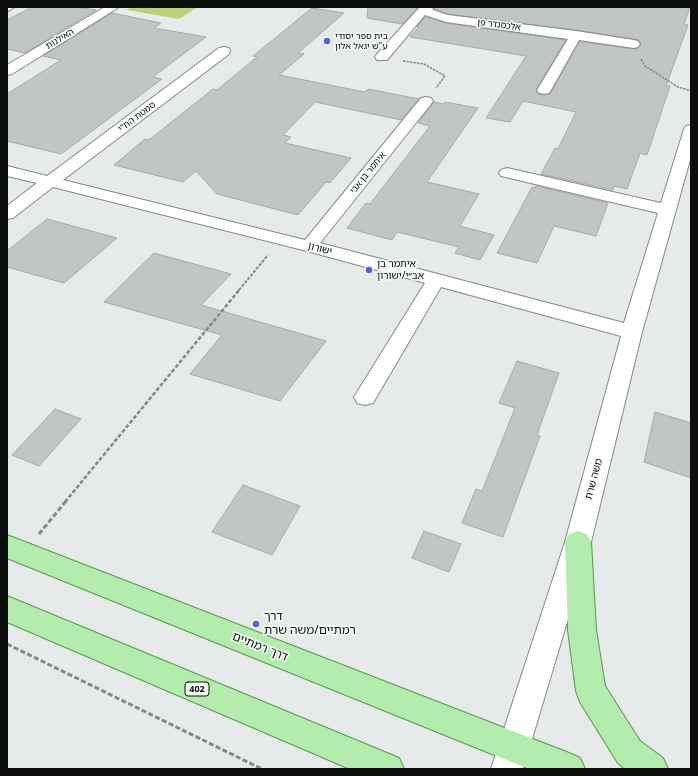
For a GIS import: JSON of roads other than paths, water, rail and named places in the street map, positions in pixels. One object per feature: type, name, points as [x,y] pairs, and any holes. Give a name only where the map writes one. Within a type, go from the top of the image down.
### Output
[{"type":"main road","points":[[578,542],[582,630],[591,691],[629,752],[652,769]]},
{"type":"main road","name":"דרך רמתיים","points":[[15,550],[510,758],[569,769]]},
{"type":"main road","name":"402","points":[[7,609],[388,769]]},
{"type":"street","name":"האילנות","points":[[7,71],[113,7]]},
{"type":"street","name":"אלכסנדר פן","points":[[426,7],[428,12],[446,18],[634,44]]},
{"type":"street","points":[[382,57],[426,7]]},
{"type":"street","points":[[544,90],[576,35]]},
{"type":"street","name":"סמטת הח\"י","points":[[7,214],[224,51]]},
{"type":"street","name":"איתמר בן אבי","points":[[309,246],[426,101]]},
{"type":"street","name":"משה שרת","points":[[510,758],[578,542],[632,332],[667,210],[690,138]]},
{"type":"street","name":"ישורון","points":[[7,171],[50,183],[282,239],[632,332]]},
{"type":"street","points":[[508,172],[667,210]]},
{"type":"street","points":[[366,397],[436,280]]},
{"type":"place","name":"בית ספר יסודי ע\"ש יגאל אלון","points":[[327,41]]},
{"type":"place","name":"איתמר בן אב״י/ישורון","points":[[369,270]]},
{"type":"place","name":"דרך רמתיים/משה שרת","points":[[256,624]]}]
